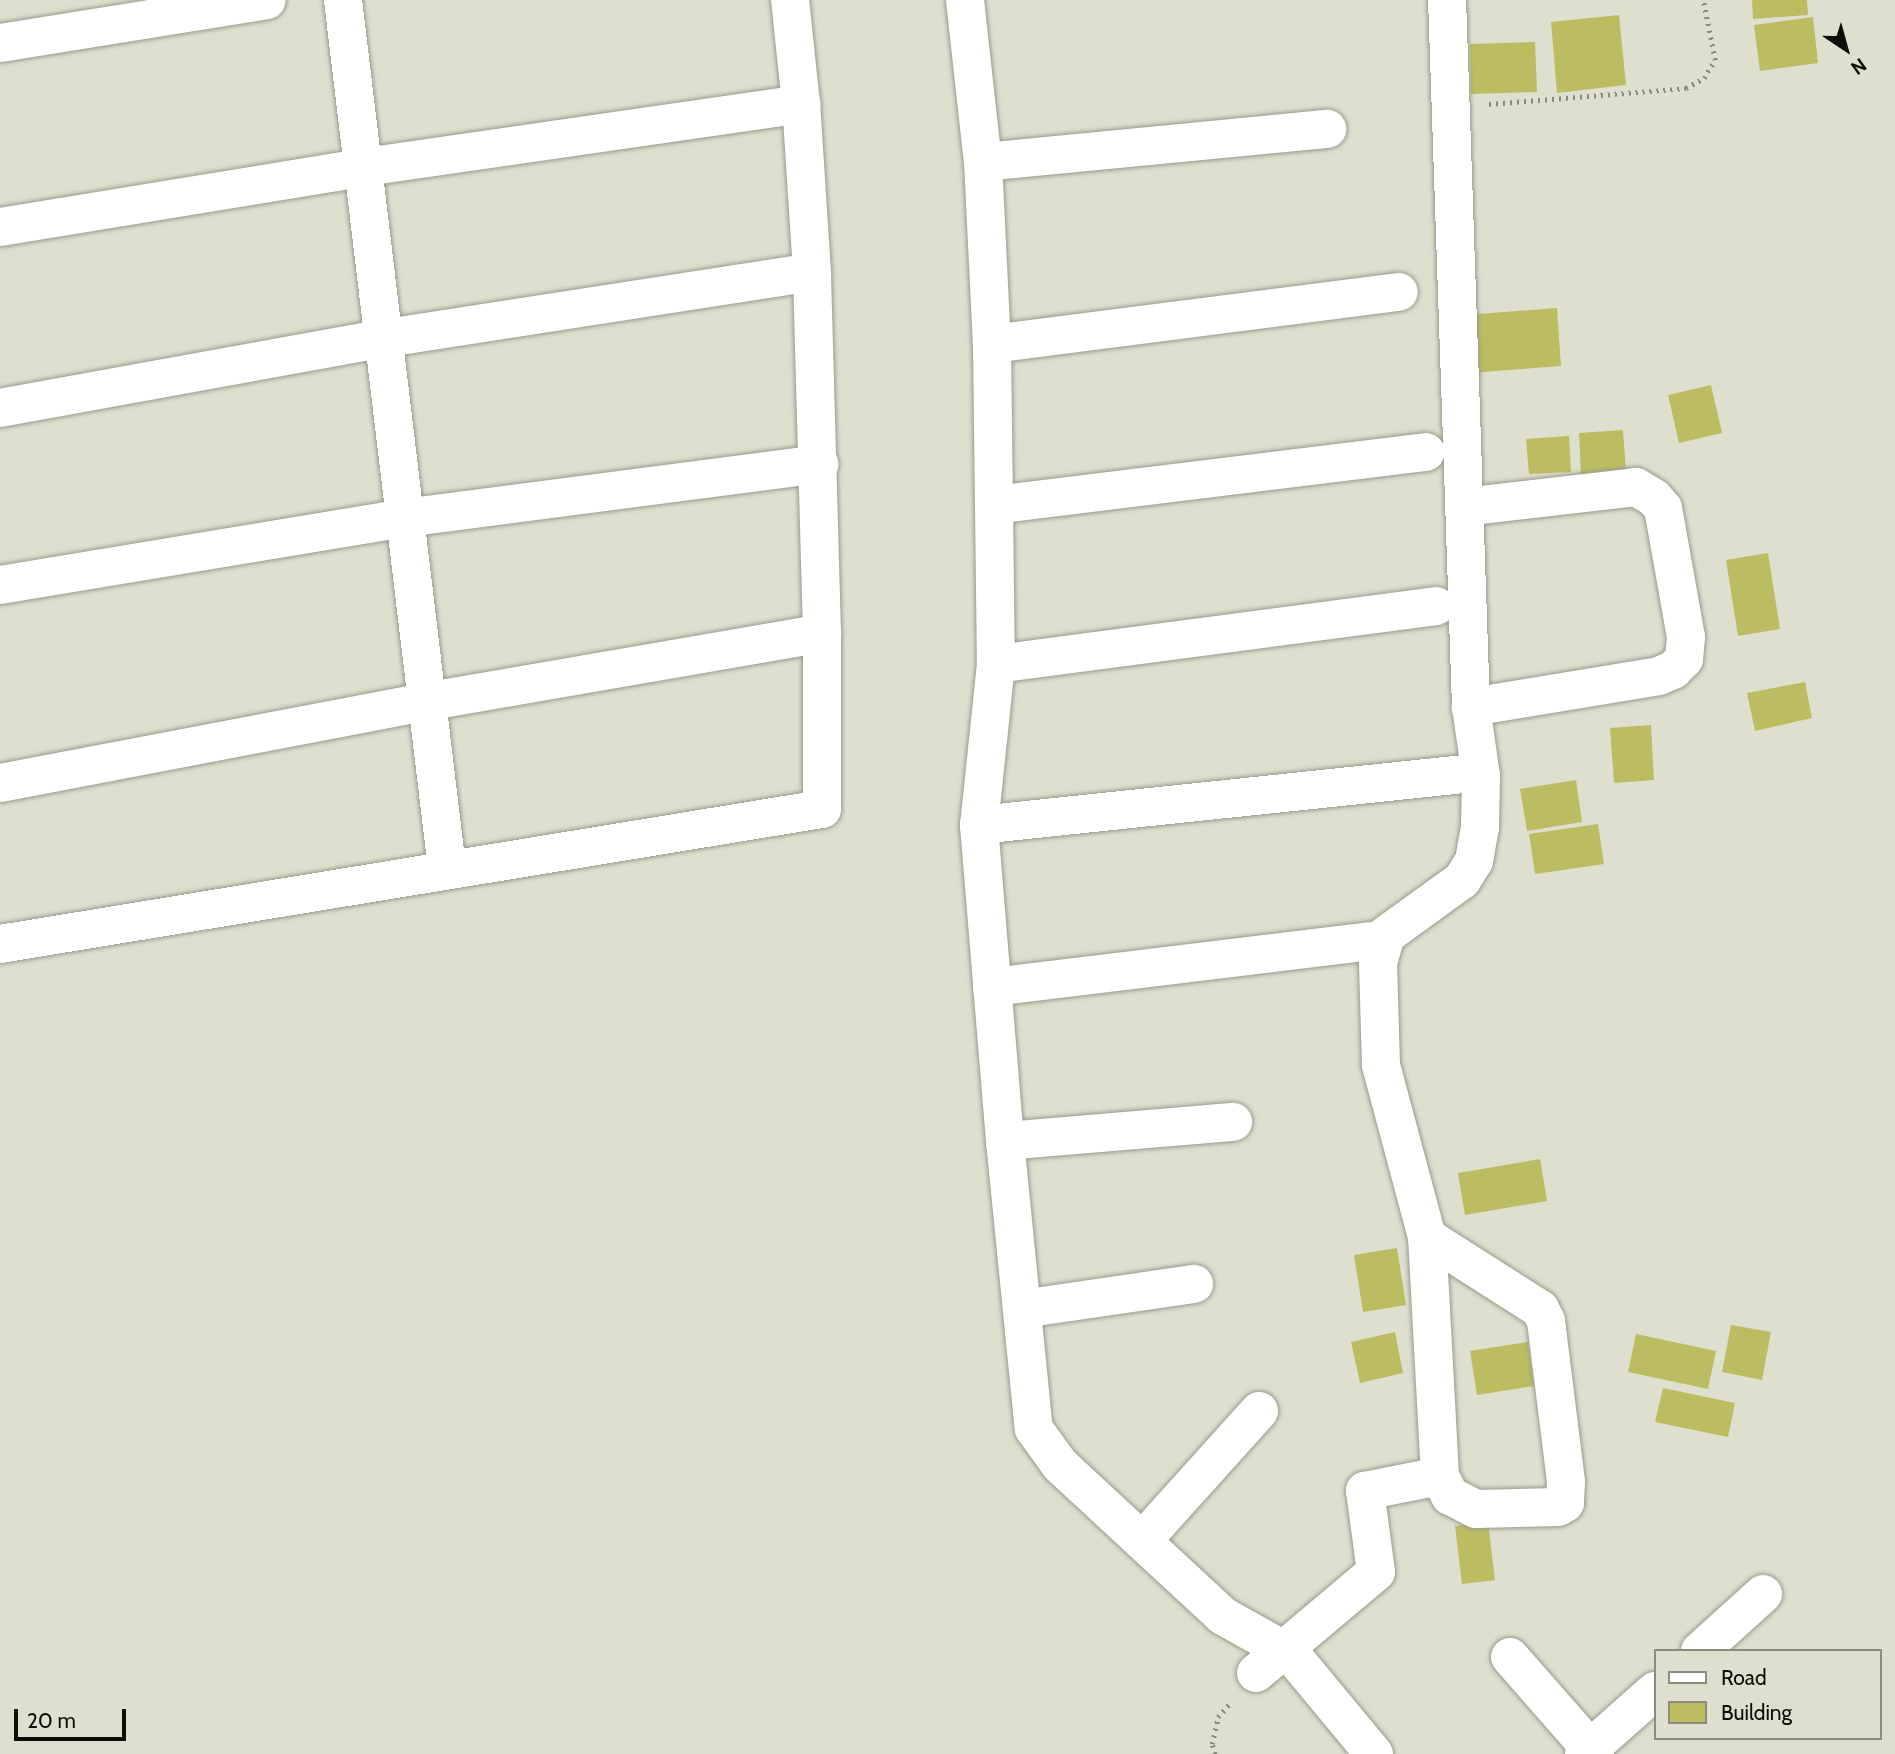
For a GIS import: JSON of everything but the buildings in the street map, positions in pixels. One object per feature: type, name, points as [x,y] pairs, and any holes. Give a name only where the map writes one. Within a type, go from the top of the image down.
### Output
[{"type":"street","points":[[0,43],[267,0]]},
{"type":"street","points":[[342,0],[430,701],[447,868]]},
{"type":"street","points":[[0,944],[447,868],[822,809],[822,633],[812,272],[801,104],[790,0]]},
{"type":"street","points":[[965,0],[983,162],[992,344],[996,664],[979,825],[1005,1141],[1034,1429],[1060,1465],[1270,1662]]},
{"type":"street","points":[[1427,1237],[1540,1309],[1546,1321],[1567,1493],[1565,1503],[1558,1507],[1476,1509],[1450,1496],[1440,1476],[1427,1237],[1381,1065],[1378,963],[1386,934],[1462,880],[1474,861],[1480,828],[1481,776],[1471,707],[1447,0]]},
{"type":"street","points":[[0,227],[365,167],[801,104]]},
{"type":"street","points":[[983,162],[1326,129]]},
{"type":"street","points":[[0,408],[386,338],[812,272]]},
{"type":"street","points":[[992,344],[1399,292]]},
{"type":"street","points":[[994,505],[1426,452]]},
{"type":"street","points":[[0,585],[405,518],[818,464]]},
{"type":"street","points":[[1464,507],[1636,487],[1654,498],[1662,508],[1686,637],[1684,659],[1673,670],[1658,676],[1471,707]]},
{"type":"street","points":[[996,664],[1436,606]]},
{"type":"street","points":[[0,783],[430,701],[822,633]]},
{"type":"street","points":[[979,825],[1456,775]]},
{"type":"street","points":[[992,988],[1370,941]]},
{"type":"street","points":[[1005,1141],[1233,1122]]},
{"type":"street","points":[[1022,1309],[1194,1284]]},
{"type":"street","points":[[1142,1541],[1259,1410]]},
{"type":"street","points":[[1270,1662],[1376,1572],[1365,1490],[1440,1476]]},
{"type":"street","points":[[1702,1649],[1763,1594]]},
{"type":"street","points":[[1270,1662],[1291,1654],[1374,1754]]},
{"type":"street","points":[[1510,1657],[1590,1752],[1654,1692]]},
{"type":"path","points":[[1451,107],[1686,89],[1704,78],[1715,60],[1703,0]]},
{"type":"path","points":[[1215,1754],[1212,1744],[1217,1717],[1270,1662]]}]
